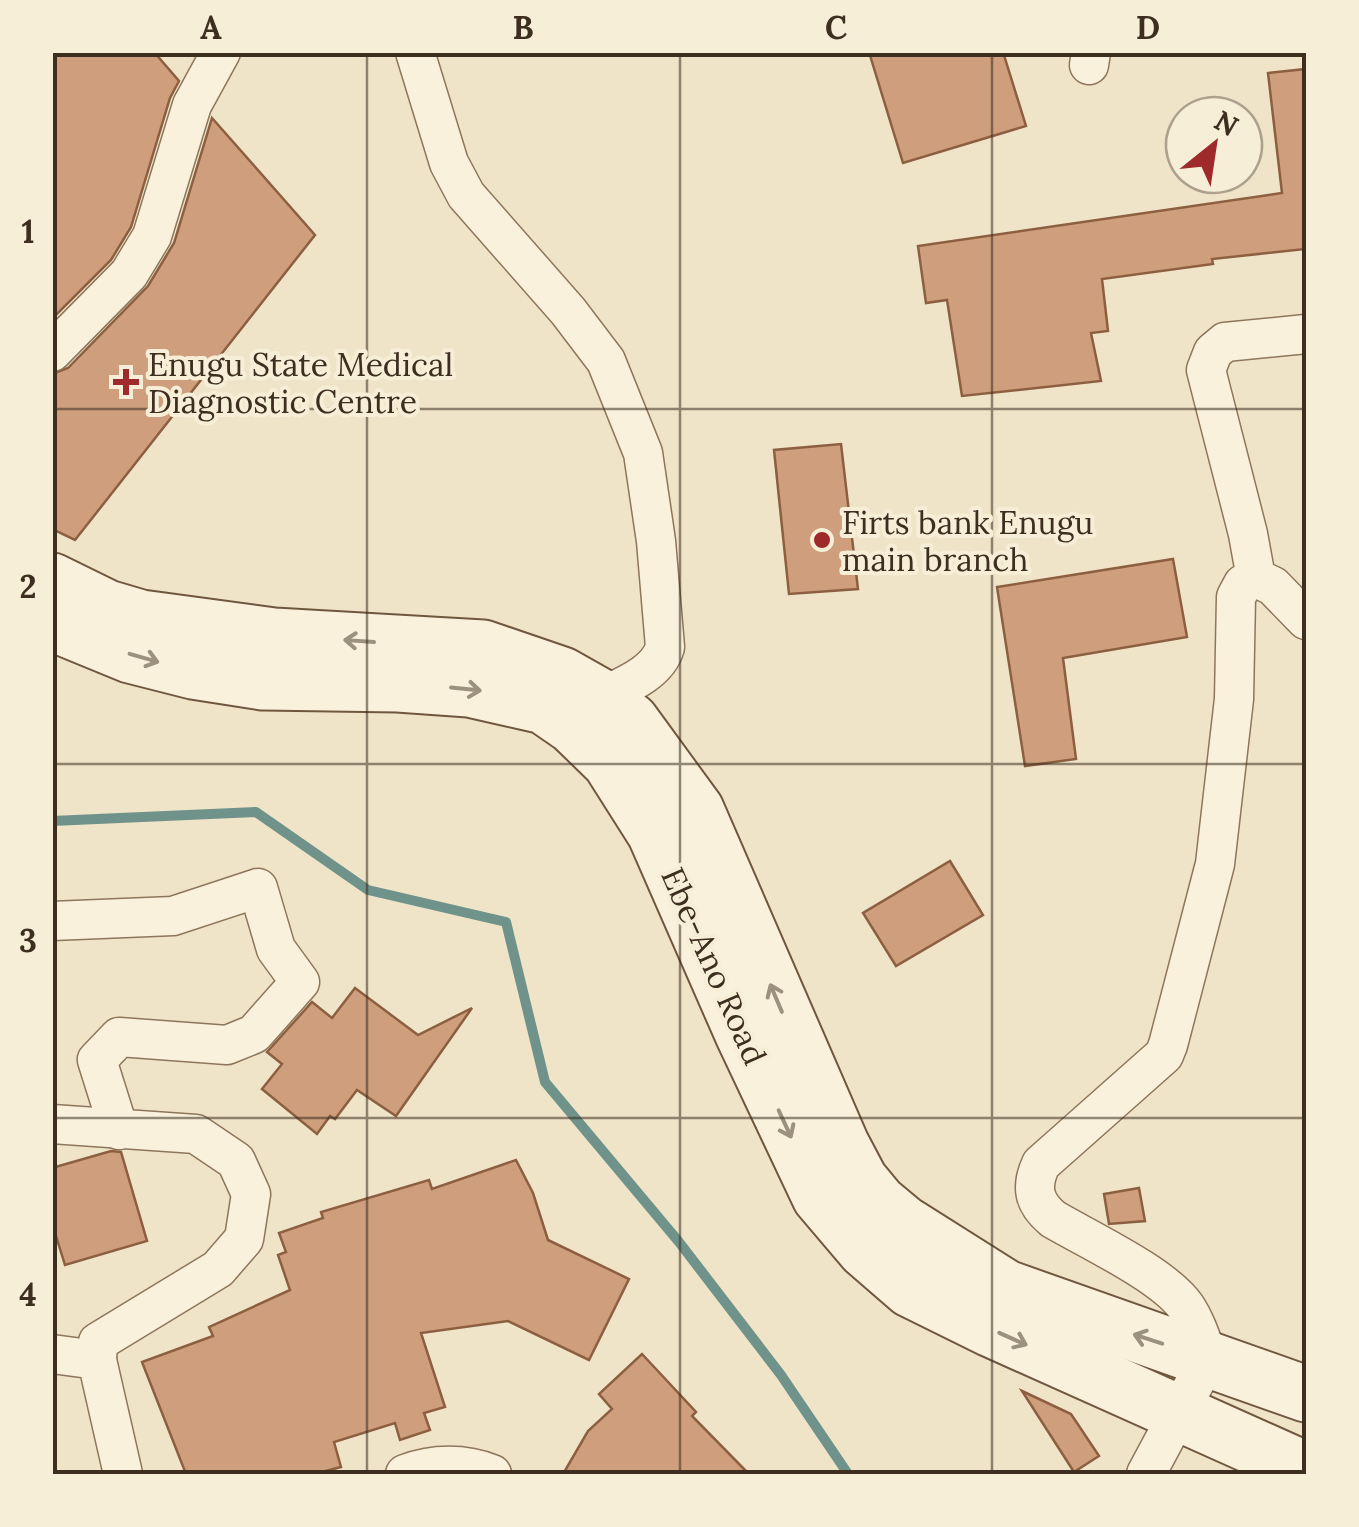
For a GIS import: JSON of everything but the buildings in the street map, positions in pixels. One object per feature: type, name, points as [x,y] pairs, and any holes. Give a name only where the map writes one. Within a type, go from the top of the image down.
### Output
[{"type":"main road","name":"Ebe-Ano Road","points":[[52,581],[106,608],[142,618],[274,636],[483,648],[562,674],[601,697],[631,721],[696,810],[840,1144],[860,1180],[879,1202],[903,1224],[1006,1288],[1306,1394]]},
{"type":"main road","name":"Ebe-Ano Road","points":[[52,624],[130,654],[193,671],[263,682],[469,689],[544,706],[573,726],[610,762],[655,834],[820,1196],[865,1250],[910,1289],[1179,1414],[1298,1464]]},
{"type":"street","points":[[52,352],[129,274],[152,236],[192,105],[221,52]]},
{"type":"street","points":[[415,52],[449,163],[466,195],[482,218],[568,311],[606,362],[643,453],[665,647],[662,657],[646,672],[601,697]]},
{"type":"street","points":[[1256,578],[1206,363],[1225,342],[1306,334]]},
{"type":"street","points":[[1146,1474],[1208,1358],[1185,1306],[1170,1288],[1053,1220],[1040,1208],[1034,1180],[1042,1164],[1164,1054],[1168,1045],[1215,864],[1234,698],[1236,597],[1243,584],[1256,578],[1273,586],[1306,620]]},
{"type":"street","points":[[52,921],[173,916],[258,888],[276,949],[300,982],[254,1034],[227,1044],[119,1037],[96,1060],[119,1130]]},
{"type":"street","points":[[52,1124],[196,1134],[236,1162],[250,1194],[244,1239],[218,1269],[98,1342],[97,1360],[123,1474]]},
{"type":"street","points":[[52,1354],[97,1360]]},
{"type":"street","points":[[405,1474],[447,1466],[474,1467],[492,1474]]},
{"type":"waterway","points":[[52,821],[256,812],[368,890],[506,922],[545,1082],[679,1242],[781,1375],[848,1474]]},
{"type":"place","name":"Enugu State Medical Diagnostic Centre","points":[[126,382]]},
{"type":"place","name":"Firts bank Enugu main branch","points":[[822,540]]}]
